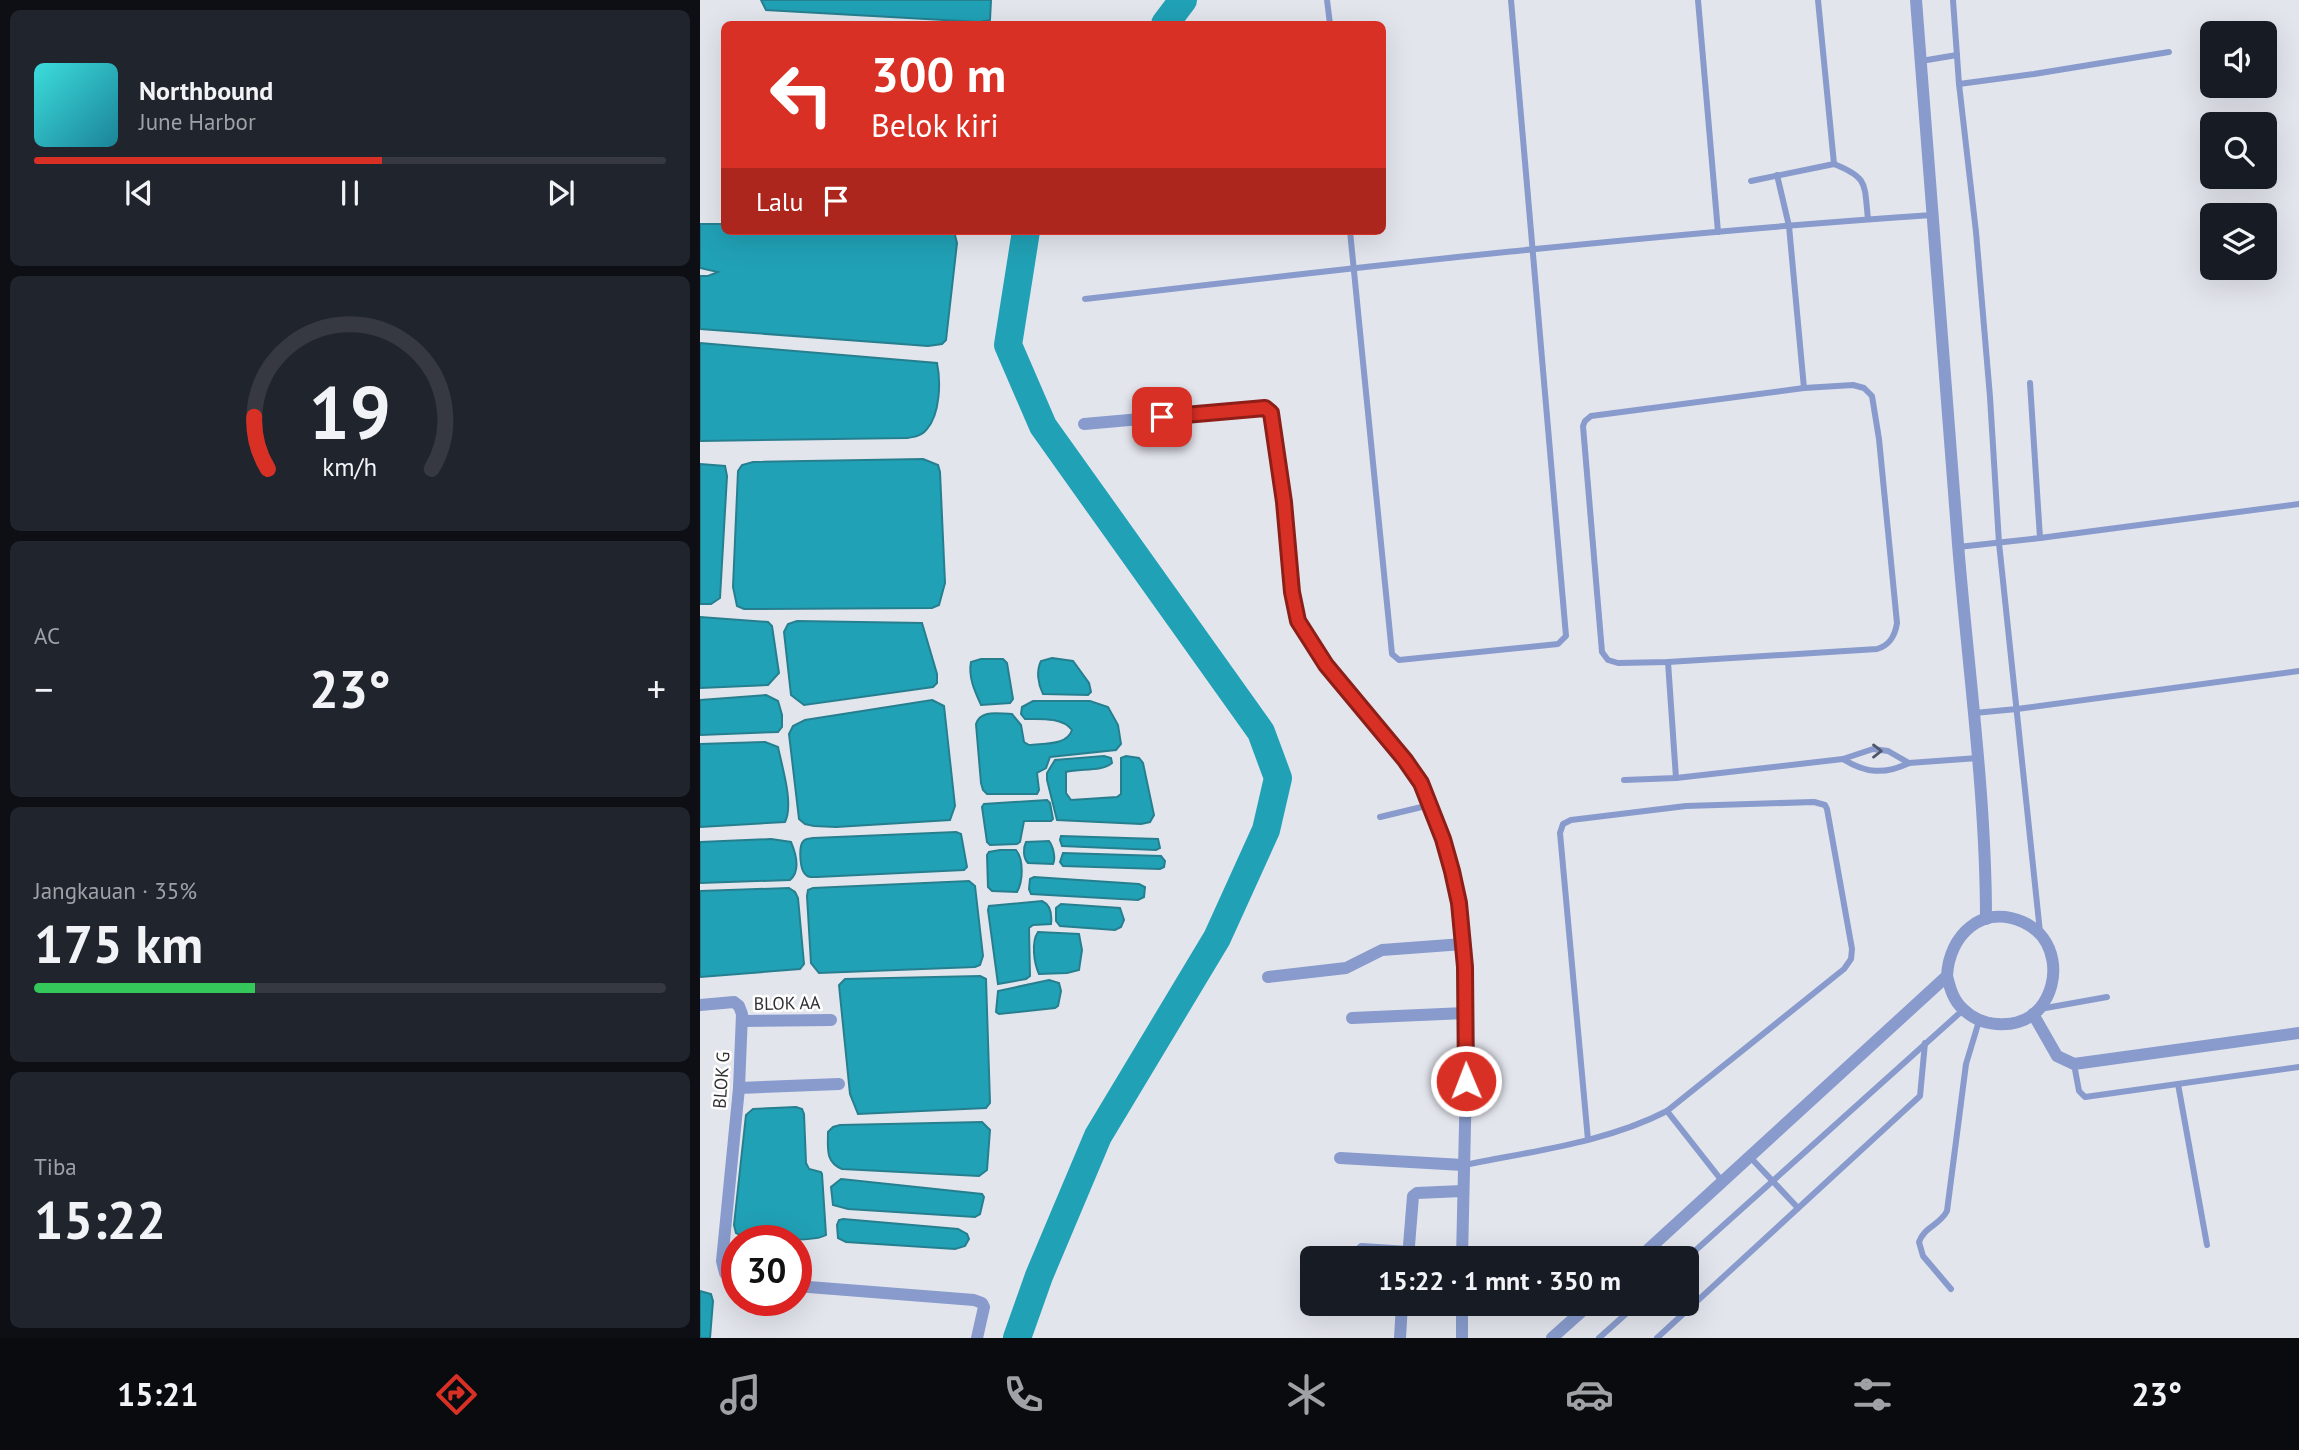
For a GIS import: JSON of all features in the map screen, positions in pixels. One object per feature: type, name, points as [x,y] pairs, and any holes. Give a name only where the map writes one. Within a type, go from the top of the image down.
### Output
[{"type":"street","points":[[1916,0],[1958,547],[1978,758],[1986,869],[1986,919]]},
{"type":"street","points":[[1084,424],[1265,408],[1269,410],[1273,419],[1292,592],[1298,621],[1326,665],[1421,783],[1452,871],[1459,903],[1463,944],[1465,1013],[1462,1246]]},
{"type":"street","points":[[2005,917],[2024,922],[2040,934],[2049,947],[2054,963],[2054,980],[2049,995],[2036,1012],[2016,1023],[1997,1025],[1979,1020],[1963,1010],[1952,994],[1947,976],[1948,961],[1957,941],[1972,925],[1986,919],[2005,917]]},
{"type":"street","points":[[1268,977],[1346,968],[1382,950],[1463,944]]},
{"type":"street","points":[[1652,1246],[1947,976]]},
{"type":"street","name":"BLOK G","points":[[700,1004],[731,1002],[739,1006],[742,1021],[739,1088],[726,1225]]},
{"type":"street","points":[[2036,1012],[2057,1056],[2074,1064],[2299,1033]]},
{"type":"street","points":[[1352,1018],[1465,1013]]},
{"type":"street","name":"BLOK AA","points":[[742,1021],[831,1020]]},
{"type":"street","points":[[739,1088],[839,1084]]},
{"type":"street","points":[[1340,1158],[1464,1165]]},
{"type":"street","points":[[1409,1246],[1414,1195],[1462,1191]]},
{"type":"street","points":[[812,1287],[974,1300],[982,1303],[984,1307],[977,1338]]},
{"type":"street","points":[[1400,1338],[1401,1316]]},
{"type":"street","points":[[1462,1316],[1462,1338]]},
{"type":"street","points":[[1552,1338],[1577,1316]]},
{"type":"lane","points":[[1327,0],[1330,21]]},
{"type":"lane","points":[[1350,235],[1392,654],[1399,660],[1561,643],[1566,636],[1511,0]]},
{"type":"lane","points":[[1698,0],[1718,232]]},
{"type":"lane","points":[[1818,0],[1834,164]]},
{"type":"lane","points":[[1953,0],[1990,397],[1999,543],[2040,934]]},
{"type":"lane","points":[[1959,84],[2169,51]]},
{"type":"lane","points":[[1921,61],[1957,55]]},
{"type":"lane","points":[[1751,181],[1834,164],[1854,172],[1863,181],[1868,219]]},
{"type":"lane","points":[[1777,175],[1789,226],[1804,388]]},
{"type":"lane","points":[[1085,299],[1531,249],[1932,215]]},
{"type":"lane","points":[[2030,383],[2040,538]]},
{"type":"lane","points":[[1853,385],[1864,388],[1872,396],[1880,439],[1897,623],[1894,636],[1877,649],[1668,662],[1618,663],[1608,660],[1602,652],[1583,426],[1585,421],[1591,416],[1804,388],[1853,385]]},
{"type":"lane","points":[[1958,547],[2299,504]]},
{"type":"lane","points":[[1668,662],[1675,778]]},
{"type":"lane","points":[[1974,713],[2299,671]]},
{"type":"lane","points":[[1624,780],[1675,778],[1843,758],[1880,749],[1909,763]]},
{"type":"lane","points":[[1843,758],[1858,768],[1875,771],[1899,768],[1909,763],[1978,758]]},
{"type":"lane","points":[[1464,1165],[1588,1140],[1667,1111],[1838,975],[1848,964],[1852,949],[1827,809],[1822,804],[1814,802],[1686,806],[1571,820],[1562,827],[1560,833],[1588,1140]]},
{"type":"lane","points":[[1381,817],[1430,805]]},
{"type":"lane","points":[[2036,1012],[2107,997]]},
{"type":"lane","points":[[1699,1247],[1963,1010]]},
{"type":"lane","points":[[1951,1289],[1923,1256],[1919,1242],[1925,1230],[1942,1219],[1947,1211],[1966,1064],[1979,1020]]},
{"type":"lane","points":[[1657,1338],[1920,1096],[1926,1044]]},
{"type":"lane","points":[[2074,1064],[2078,1091],[2085,1097],[2299,1068]]},
{"type":"lane","points":[[2178,1084],[2207,1245]]},
{"type":"lane","points":[[1667,1111],[1722,1182]]},
{"type":"lane","points":[[1751,1157],[1798,1208]]},
{"type":"lane","points":[[1599,1338],[1624,1316]]},
{"type":"water","points":[[761,0],[991,0],[990,20],[984,21],[766,10]]},
{"type":"water","points":[[700,224],[721,224],[721,235],[955,235],[957,243],[946,340],[942,344],[928,346],[700,329],[700,276],[718,272],[700,268]]},
{"type":"water","points":[[700,343],[937,363],[939,388],[935,415],[925,431],[918,436],[907,438],[700,441]]},
{"type":"water","points":[[923,459],[938,465],[940,472],[945,583],[939,605],[932,608],[744,609],[737,606],[733,587],[738,471],[742,465],[753,462]]},
{"type":"water","points":[[700,464],[725,466],[727,476],[720,598],[711,604],[700,604]]},
{"type":"water","points":[[700,617],[768,622],[772,626],[779,673],[768,685],[700,688]]},
{"type":"water","points":[[797,621],[922,623],[937,674],[937,683],[933,687],[804,705],[791,695],[784,632],[788,624]]},
{"type":"water","points":[[1052,658],[1073,661],[1089,683],[1091,692],[1088,695],[1043,694],[1038,678],[1039,665],[1041,661]]},
{"type":"water","points":[[1003,659],[1007,663],[1013,699],[1010,703],[981,705],[970,668],[971,662]]},
{"type":"water","points":[[766,695],[778,701],[782,727],[778,732],[700,735],[700,700]]},
{"type":"water","points":[[932,700],[944,706],[955,806],[950,820],[836,827],[814,826],[799,819],[789,734],[793,726],[805,720]]},
{"type":"water","points":[[1033,701],[1090,701],[1108,707],[1118,725],[1121,744],[1116,750],[1050,757],[1046,768],[1037,773],[1037,794],[987,794],[981,783],[976,724],[978,719],[991,713],[1012,714],[1021,725],[1024,742],[1029,745],[1060,741],[1072,730],[1057,721],[1025,719],[1021,714],[1022,707]]},
{"type":"water","points":[[765,742],[778,747],[788,796],[785,822],[700,827],[700,744]]},
{"type":"water","points":[[1104,756],[1111,758],[1112,763],[1108,766],[1066,772],[1066,793],[1071,800],[1117,797],[1121,794],[1121,758],[1139,758],[1143,763],[1154,815],[1150,822],[1141,824],[1057,820],[1047,780],[1047,773],[1055,760]]},
{"type":"water","points":[[1047,800],[1050,803],[1053,819],[1051,821],[1024,821],[1020,842],[1017,844],[990,845],[987,842],[982,807],[984,804]]},
{"type":"water","points":[[956,832],[961,834],[967,867],[964,870],[812,877],[803,872],[801,864],[801,846],[805,839]]},
{"type":"water","points":[[1061,836],[1158,839],[1160,848],[1062,846]]},
{"type":"water","points":[[771,839],[791,842],[796,857],[796,872],[790,880],[700,883],[700,842]]},
{"type":"water","points":[[1049,841],[1054,852],[1053,864],[1028,863],[1024,853],[1026,842]]},
{"type":"water","points":[[1000,850],[1016,850],[1019,854],[1022,871],[1017,892],[992,891],[988,887],[987,855]]},
{"type":"water","points":[[1063,853],[1161,856],[1165,861],[1164,867],[1160,869],[1063,866],[1060,862]]},
{"type":"water","points":[[1034,877],[1139,884],[1145,887],[1144,897],[1138,900],[1031,894],[1030,879]]},
{"type":"water","points":[[969,881],[975,886],[983,956],[980,965],[819,973],[811,963],[808,890]]},
{"type":"water","points":[[789,888],[798,898],[804,964],[800,969],[700,977],[700,891]]},
{"type":"water","points":[[1042,901],[1050,911],[1051,924],[1033,925],[1029,928],[1030,976],[998,984],[989,906]]},
{"type":"water","points":[[1061,904],[1120,908],[1124,920],[1121,927],[1115,930],[1060,926],[1056,921],[1056,908]]},
{"type":"water","points":[[1038,932],[1079,934],[1082,950],[1079,970],[1039,974],[1034,953]]},
{"type":"water","points":[[980,976],[986,979],[990,1103],[986,1108],[858,1114],[850,1094],[839,985],[845,979]]},
{"type":"water","points":[[1049,980],[1059,983],[1061,991],[1058,1006],[1055,1008],[999,1014],[996,1012],[998,991]]},
{"type":"water","points":[[753,1109],[802,1109],[806,1163],[809,1169],[822,1174],[826,1235],[812,1238],[812,1225],[734,1225],[746,1115]]},
{"type":"water","points":[[982,1122],[990,1130],[987,1170],[979,1176],[842,1169],[833,1163],[828,1149],[828,1132],[840,1125]]},
{"type":"water","points":[[841,1179],[982,1194],[984,1197],[980,1214],[975,1217],[848,1209],[833,1205],[831,1187]]},
{"type":"water","points":[[839,1220],[958,1229],[967,1234],[969,1239],[965,1246],[955,1249],[846,1242],[838,1238],[837,1225]]},
{"type":"water","points":[[700,1291],[711,1294],[713,1301],[710,1338],[700,1338]]},
{"type":"waterway","points":[[1167,21],[1183,0]]},
{"type":"waterway","points":[[1017,1338],[1039,1276],[1098,1136],[1217,938],[1266,830],[1278,778],[1261,732],[1043,426],[1008,345],[1025,235]]},
{"type":"route","points":[[1162,417],[1265,408],[1271,413],[1284,502],[1294,609],[1298,621],[1326,665],[1421,783],[1443,839],[1459,903],[1465,967],[1466,1081]]}]
